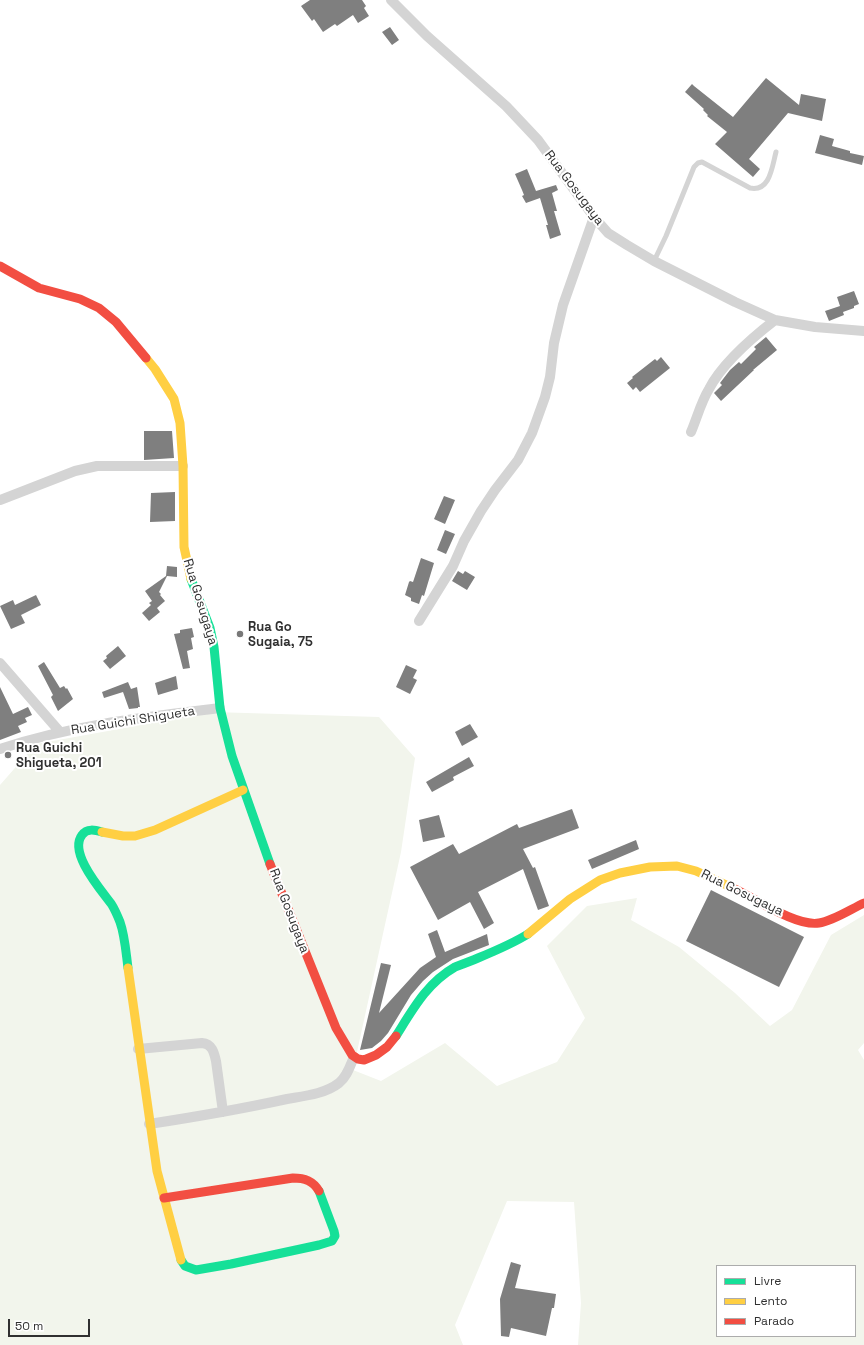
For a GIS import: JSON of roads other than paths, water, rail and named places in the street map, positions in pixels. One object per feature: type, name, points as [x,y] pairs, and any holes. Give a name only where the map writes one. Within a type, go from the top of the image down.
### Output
[{"type":"street","name":"Rua Gosugaya","points":[[391,0],[427,36],[506,106],[538,140],[594,217],[608,233],[654,260],[735,302],[775,320],[785,323],[815,327],[864,331]]},
{"type":"street","points":[[419,621],[453,566],[475,521],[495,490],[518,460],[532,433],[545,397],[550,377],[554,343],[563,305],[594,217]]},
{"type":"street","name":"Rua Gosugaya","points":[[0,266],[39,288],[80,299],[99,308],[116,322],[155,369],[174,399],[180,423],[183,466],[184,548],[192,583],[210,628],[214,647],[220,708],[232,756],[243,790],[301,941],[336,1028],[352,1056],[364,1060],[387,1048],[425,992],[439,978],[456,968],[520,939],[536,928],[570,899],[600,880],[620,873],[650,867],[677,866],[696,871],[730,886],[787,916],[810,924],[821,923],[864,903]]},
{"type":"street","points":[[691,432],[714,379],[753,337],[775,320]]},
{"type":"street","points":[[0,500],[75,471],[97,466],[183,466]]},
{"type":"street","points":[[0,663],[60,732]]},
{"type":"street","name":"Rua Guichi Shigueta","points":[[0,749],[23,741],[60,732],[109,723],[220,708]]},
{"type":"street","points":[[164,1198],[293,1178],[304,1178],[312,1182],[317,1187],[335,1236],[332,1241],[319,1245],[231,1264],[196,1270],[187,1268],[182,1263],[156,1171],[124,940],[120,923],[113,906],[88,872],[81,857],[79,846],[80,838],[83,833],[89,830],[123,836],[135,836],[155,830],[243,790]]},
{"type":"street","points":[[138,1049],[202,1043],[210,1046],[215,1053],[223,1112]]},
{"type":"street","points":[[149,1124],[223,1112],[310,1095],[327,1089],[343,1080],[354,1057]]},
{"type":"lane","points":[[654,260],[666,236],[694,167],[698,163],[702,162],[750,188],[756,189],[760,188],[768,179],[776,152]]},
{"type":"place","name":"Rua Go Sugaia, 75","points":[[240,634]]},
{"type":"place","name":"Rua Guichi Shigueta, 201","points":[[8,755]]}]
